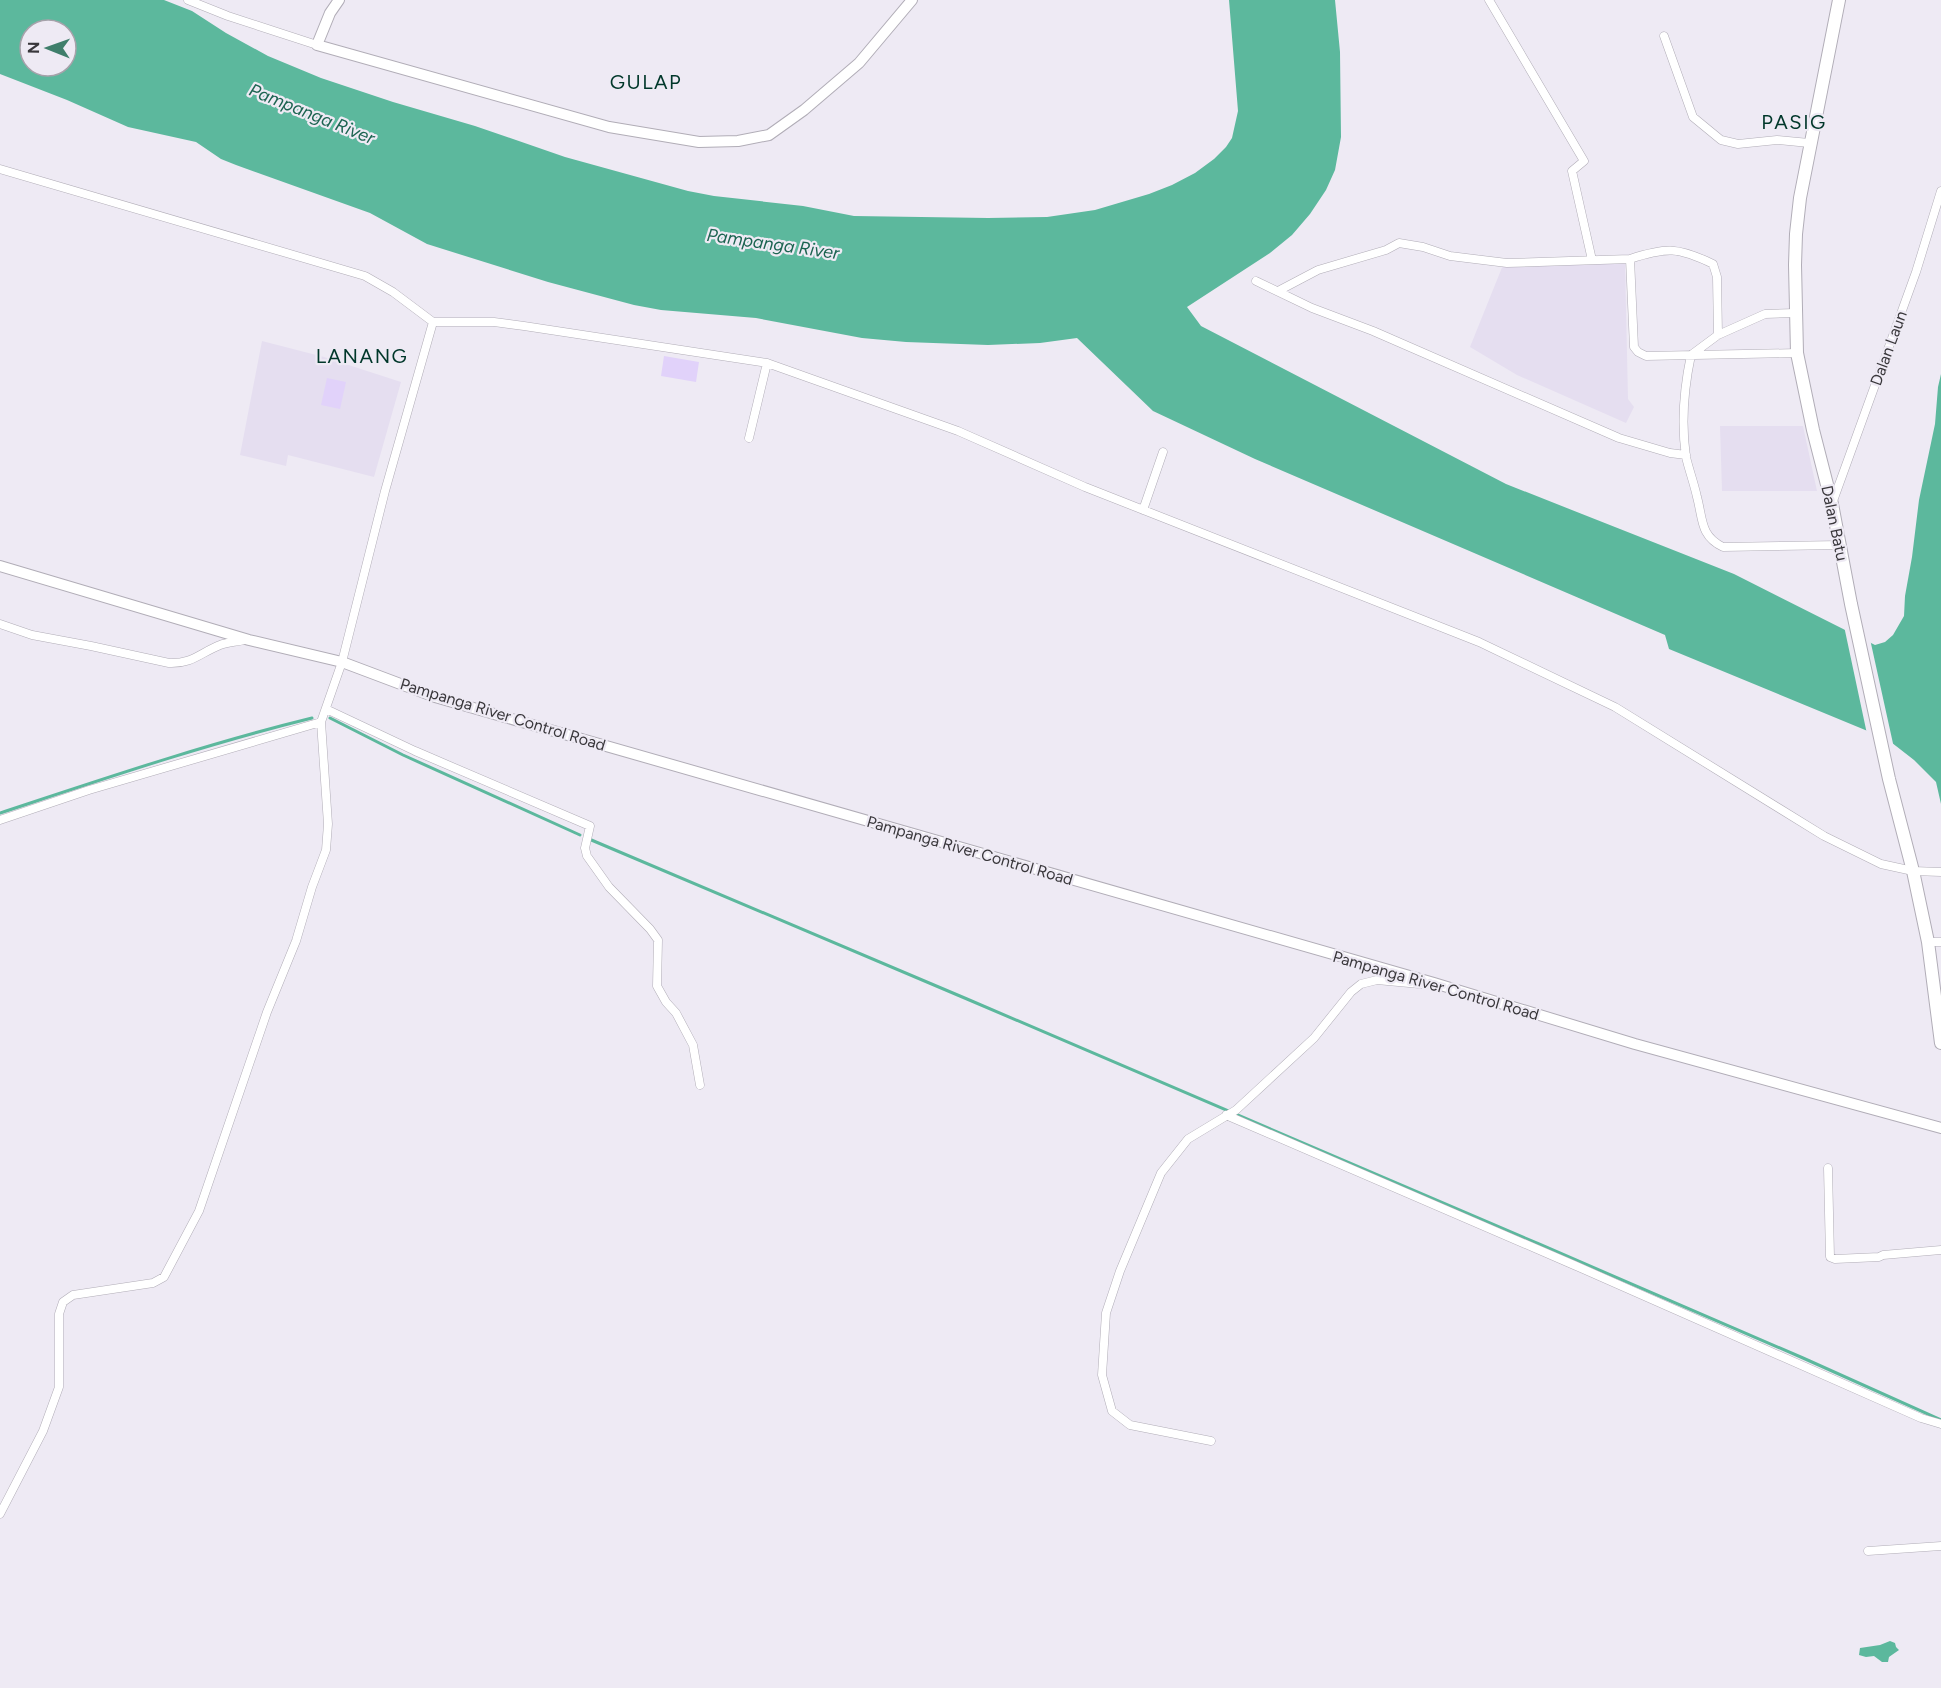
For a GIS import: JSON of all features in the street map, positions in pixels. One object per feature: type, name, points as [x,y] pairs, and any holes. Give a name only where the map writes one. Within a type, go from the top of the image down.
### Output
[{"type":"main road","points":[[339,0],[330,13],[317,45],[609,127],[699,142],[738,141],[770,135],[804,110],[859,63],[912,0]]},
{"type":"main road","name":"Dalan Batu","points":[[1839,0],[1809,143],[1796,234],[1797,353],[1832,504],[1889,779],[1913,871],[1935,942],[1941,1043]]},
{"type":"main road","name":"Pampanga River Control Road","points":[[0,566],[249,640],[342,662],[435,696],[1434,983],[1635,1044],[1941,1128]]},
{"type":"street","points":[[188,0],[228,16],[317,45]]},
{"type":"street","points":[[1489,0],[1584,161],[1572,171],[1592,260]]},
{"type":"street","points":[[1664,36],[1693,117],[1721,140],[1738,144],[1777,140],[1809,143]]},
{"type":"street","points":[[0,170],[365,276],[393,292],[433,322],[494,322],[766,363],[958,431],[1143,510],[1479,642],[1615,707],[1824,836],[1881,864],[1913,871],[1941,872]]},
{"type":"street","name":"Dalan Laun","points":[[1832,504],[1916,272],[1941,191]]},
{"type":"street","points":[[1280,290],[1318,270],[1386,250],[1399,243],[1423,246],[1450,256],[1507,263],[1630,259],[1648,253],[1675,249],[1713,264],[1717,277],[1718,335]]},
{"type":"street","points":[[1630,259],[1634,347],[1638,352],[1646,356],[1797,353]]},
{"type":"street","points":[[1256,280],[1312,308],[1373,331],[1619,438],[1670,453],[1686,455]]},
{"type":"street","points":[[1795,313],[1765,314],[1718,335],[1690,356],[1683,413],[1686,455],[1704,531],[1713,542],[1723,547],[1840,545]]},
{"type":"street","points":[[0,1514],[43,1431],[59,1387],[59,1314],[63,1302],[73,1295],[153,1283],[164,1276],[199,1211],[263,1022],[296,941],[326,850],[328,824],[321,722],[342,662],[385,491],[433,322]]},
{"type":"street","points":[[750,438],[766,363]]},
{"type":"street","points":[[1143,510],[1163,452]]},
{"type":"street","points":[[0,624],[32,635],[91,645],[169,663],[182,663],[223,644],[249,640]]},
{"type":"street","points":[[326,709],[415,751],[590,826],[585,848],[587,856],[609,887],[658,940],[657,986],[666,1002],[676,1013],[693,1045],[700,1085]]},
{"type":"street","points":[[0,820],[89,790],[321,722]]},
{"type":"street","points":[[1211,1442],[1131,1425],[1112,1412],[1102,1375],[1106,1313],[1120,1271],[1161,1173],[1188,1139],[1230,1113],[1314,1038],[1351,992],[1361,984],[1377,980],[1434,983]]},
{"type":"street","points":[[1230,1113],[1921,1418],[1941,1424]]},
{"type":"street","points":[[1828,1168],[1830,1257],[1835,1259],[1879,1257],[1941,1250]]},
{"type":"street","points":[[1868,1551],[1941,1546]]},
{"type":"shaded area","points":[[1625,263],[1628,399],[1634,407],[1626,423],[1517,375],[1470,347],[1503,265]]},
{"type":"shaded area","points":[[262,341],[324,357],[401,382],[374,477],[288,455],[286,466],[240,455]]},
{"type":"shaded area","points":[[664,356],[699,362],[696,382],[661,376]]},
{"type":"shaded area","points":[[327,378],[346,382],[340,409],[321,405]]},
{"type":"shaded area","points":[[1720,426],[1803,426],[1817,491],[1722,491]]},
{"type":"water","name":"Pampanga River","points":[[0,0],[164,0],[192,11],[268,56],[321,78],[565,157],[688,191],[803,206],[854,216],[1047,217],[1095,210],[1149,194],[1195,173],[1226,147],[1232,138],[1238,111],[1229,0],[1335,0],[1340,52],[1341,137],[1335,170],[1326,190],[1292,235],[1270,253],[1187,307],[1201,326],[1506,484],[1734,574],[1875,645],[1885,642],[1893,635],[1904,616],[1919,500],[1935,424],[1941,374],[1941,804],[1936,782],[1914,760],[1887,739],[1669,649],[1665,635],[1255,459],[1153,411],[1077,338],[1040,343],[988,345],[906,342],[862,338],[756,318],[661,310],[634,305],[548,282],[427,244],[370,213],[221,159],[196,142],[128,127],[0,74]]},
{"type":"water","points":[[1890,1641],[1895,1643],[1899,1650],[1889,1657],[1888,1662],[1882,1662],[1874,1656],[1859,1655],[1860,1648]]},
{"type":"pier","points":[[1844,626],[1870,639],[1894,748],[1886,741],[1867,734]]},
{"type":"waterway","points":[[0,813],[194,751],[312,718]]},
{"type":"waterway","points":[[330,718],[403,755],[580,835]]},
{"type":"waterway","points":[[589,839],[1539,1244],[1941,1420]]},
{"type":"district","name":"GULAP","points":[[646,82]]},
{"type":"district","name":"PASIG","points":[[1794,122]]},
{"type":"district","name":"LANANG","points":[[362,356]]}]
